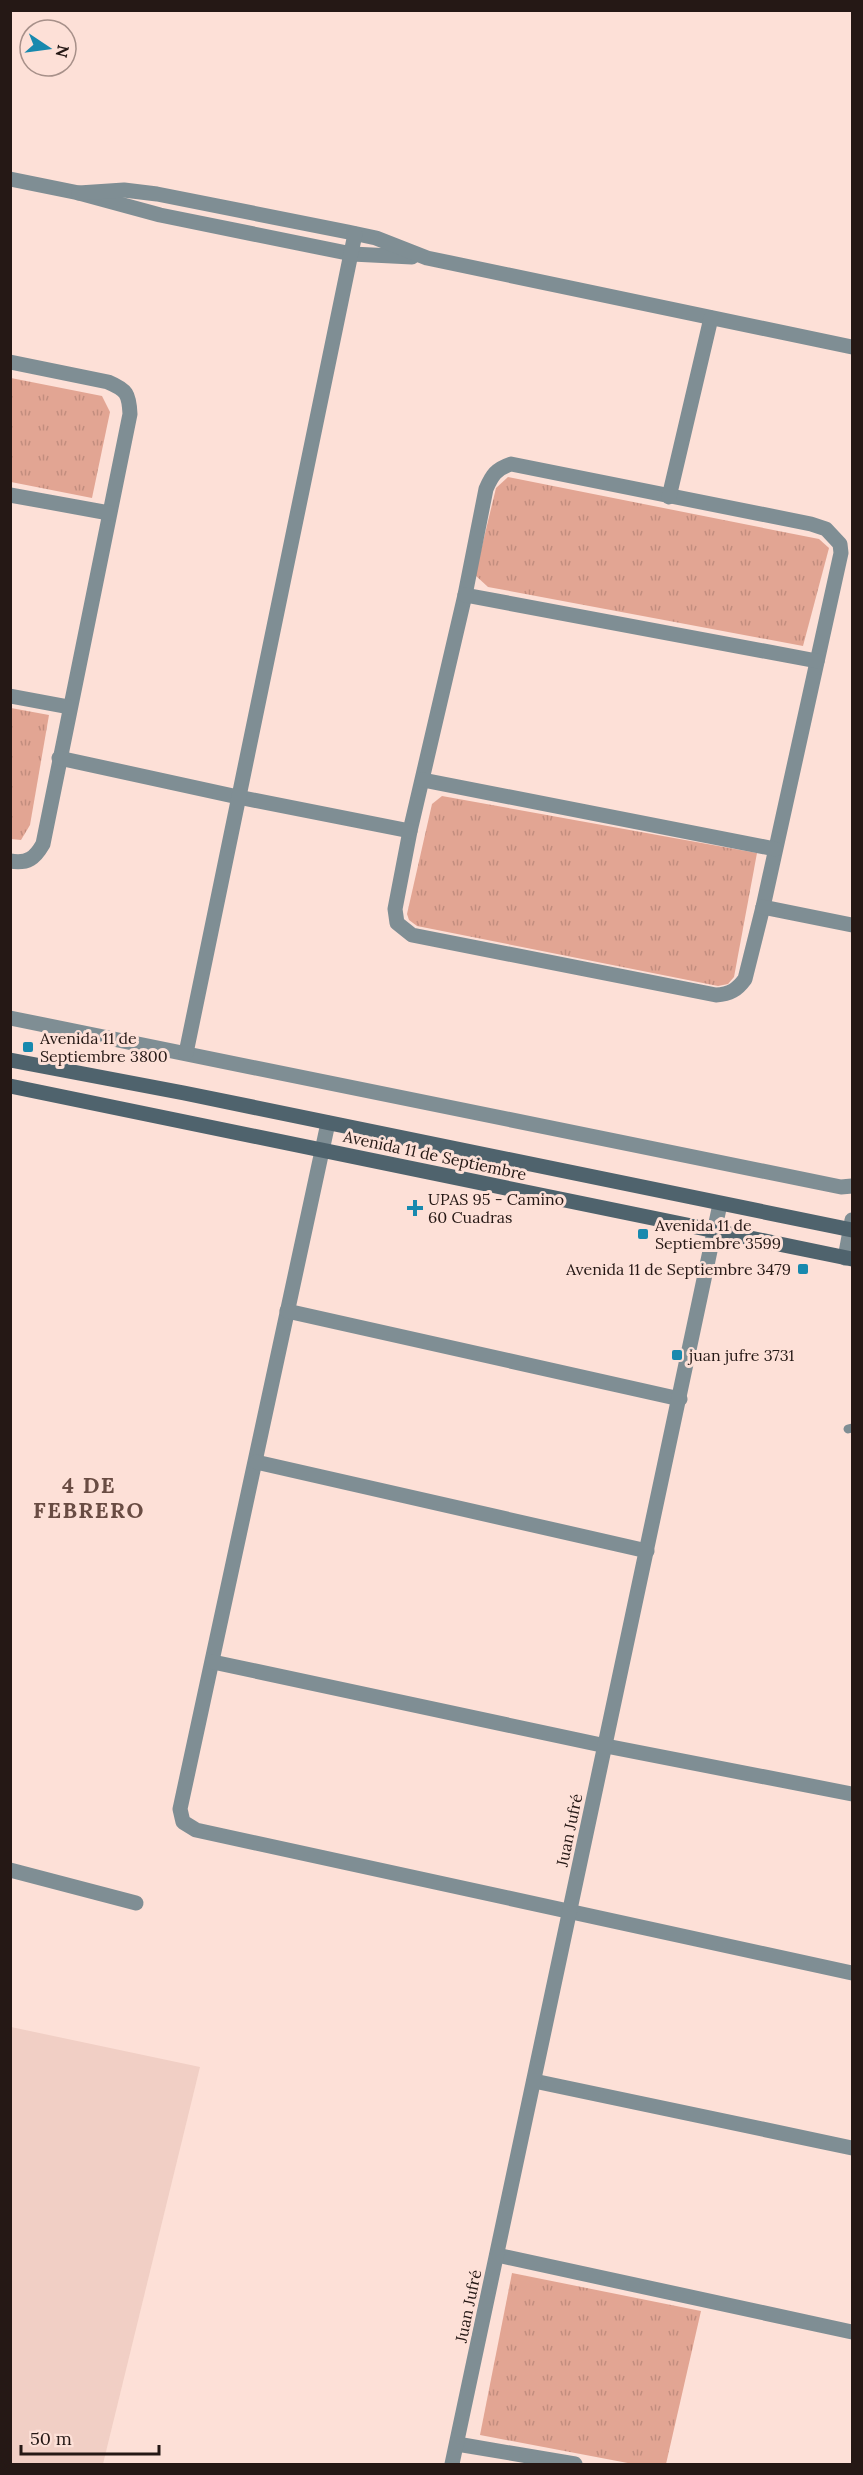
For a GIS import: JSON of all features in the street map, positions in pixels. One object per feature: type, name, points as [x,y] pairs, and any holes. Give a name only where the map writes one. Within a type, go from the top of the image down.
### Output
[{"type":"main road","name":"Avenida 11 de Septiembre","points":[[10,1060],[720,1204],[852,1227]]},
{"type":"main road","name":"Avenida 11 de Septiembre","points":[[10,1086],[849,1258]]},
{"type":"street","points":[[10,179],[79,193],[160,215],[352,254],[427,258],[852,347]]},
{"type":"street","points":[[79,193],[124,190],[157,194],[376,238],[427,258]]},
{"type":"street","points":[[186,1053],[355,234]]},
{"type":"street","points":[[669,497],[711,318]]},
{"type":"street","points":[[10,362],[108,382],[121,388],[129,398],[130,414],[43,844],[36,857],[26,862],[10,861]]},
{"type":"street","points":[[511,464],[669,497],[811,524],[826,529],[840,544],[841,553],[745,979],[739,987],[728,994],[716,994],[412,935],[397,923],[395,909],[410,831],[465,595],[486,489],[492,475],[501,467],[511,464]]},
{"type":"street","points":[[10,495],[109,513]]},
{"type":"street","points":[[465,595],[817,661]]},
{"type":"street","points":[[10,696],[69,707]]},
{"type":"street","points":[[59,758],[410,831]]},
{"type":"street","points":[[423,780],[775,849]]},
{"type":"street","points":[[763,907],[852,925]]},
{"type":"street","points":[[10,1018],[841,1187],[852,1186]]},
{"type":"street","points":[[328,1123],[180,1809],[183,1822],[196,1830],[852,1973]]},
{"type":"street","name":"Juan Jufré","points":[[452,2464],[720,1204]]},
{"type":"street","points":[[849,1258],[852,1227]]},
{"type":"street","points":[[287,1311],[680,1399]]},
{"type":"street","points":[[256,1462],[647,1551]]},
{"type":"street","points":[[213,1662],[606,1746],[852,1794]]},
{"type":"street","points":[[10,1870],[136,1903]]},
{"type":"street","points":[[534,2081],[852,2148]]},
{"type":"street","points":[[497,2255],[852,2332]]},
{"type":"street","points":[[457,2444],[575,2464]]},
{"type":"shaded area","points":[[11,2027],[200,2067],[103,2464],[11,2464]]},
{"type":"green space","points":[[11,378],[102,396],[110,412],[92,498],[11,482]]},
{"type":"green space","points":[[508,477],[819,539],[829,548],[803,646],[488,587],[475,575],[496,488]]},
{"type":"green space","points":[[11,708],[49,715],[30,825],[21,840],[11,839]]},
{"type":"green space","points":[[442,796],[757,853],[734,977],[728,984],[718,986],[417,926],[409,920],[407,914],[432,804]]},
{"type":"green space","points":[[512,2273],[701,2311],[666,2464],[633,2464],[480,2435]]},
{"type":"place","name":"Avenida 11 de Septiembre 3800","points":[[28,1047]]},
{"type":"place","name":"UPAS 95 - Camino 60 Cuadras","points":[[415,1208]]},
{"type":"place","name":"Avenida 11 de Septiembre 3599","points":[[643,1234]]},
{"type":"place","name":"Avenida 11 de Septiembre 3479","points":[[803,1269]]},
{"type":"place","name":"juan jufre 3731","points":[[677,1355]]},
{"type":"district","name":"4 DE FEBRERO","points":[[89,1498]]}]
